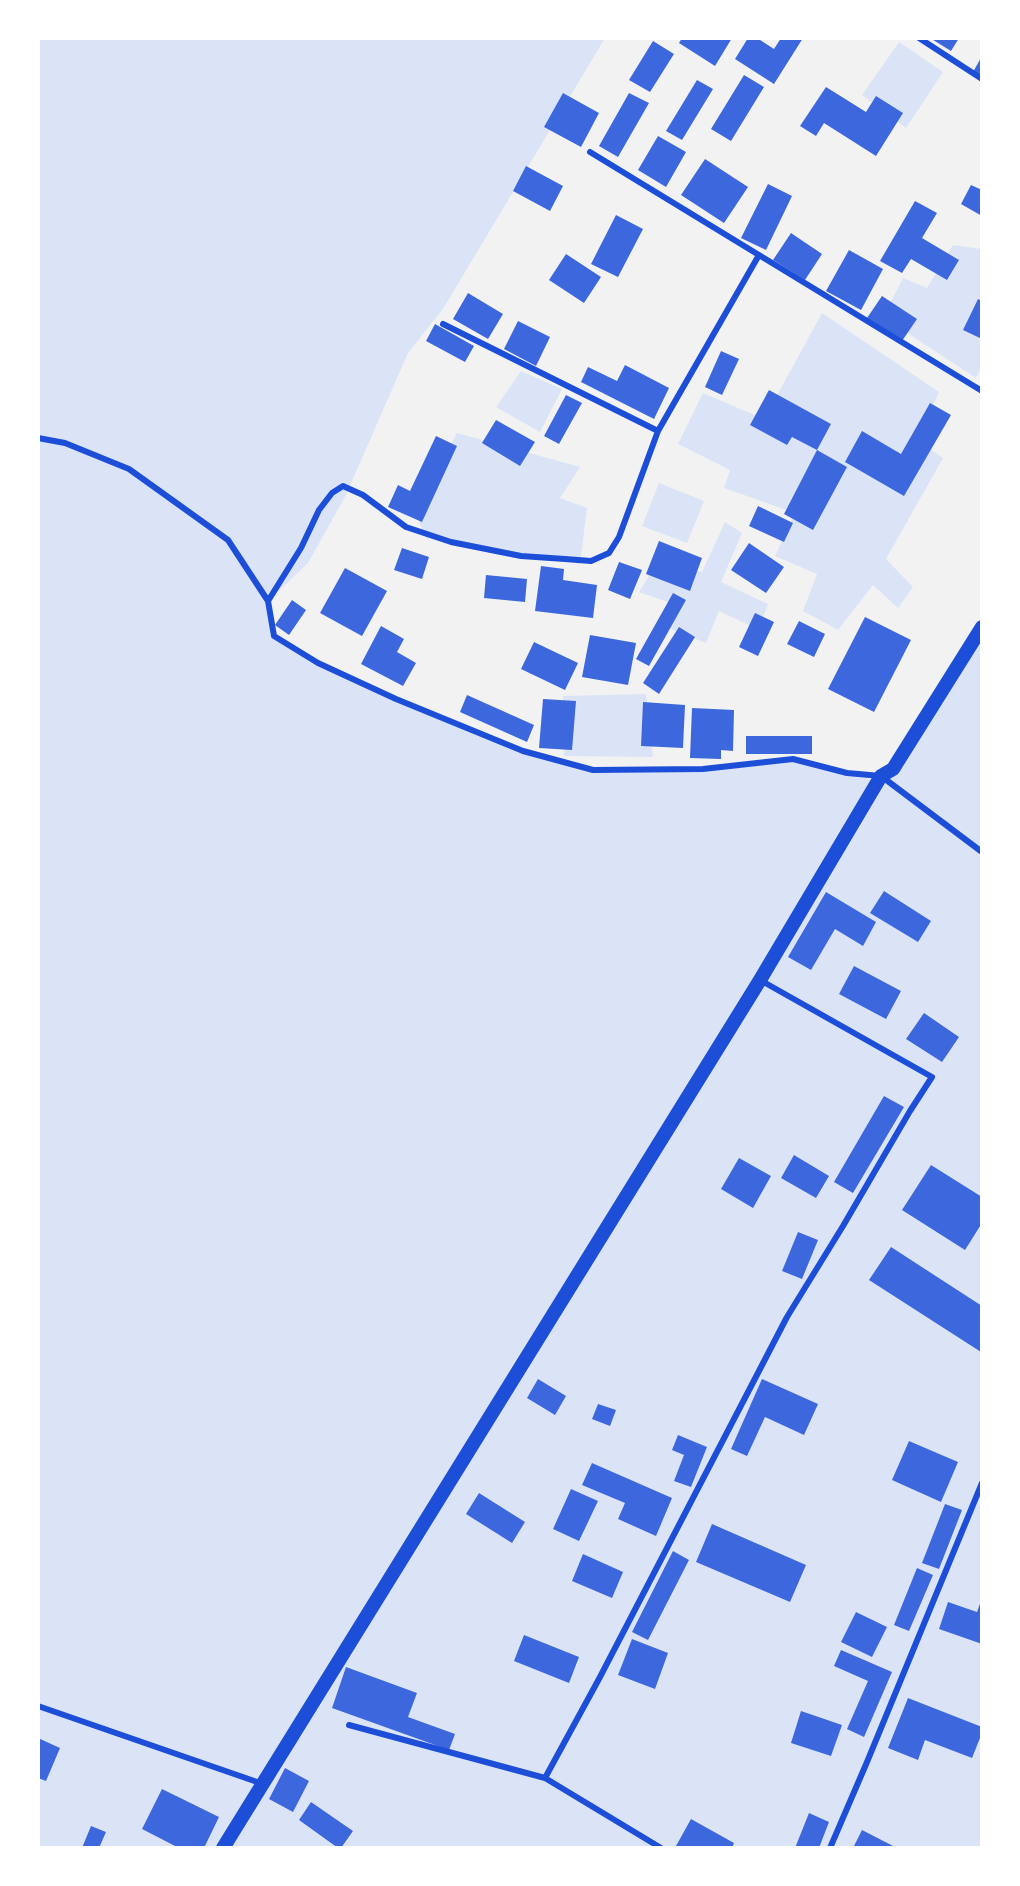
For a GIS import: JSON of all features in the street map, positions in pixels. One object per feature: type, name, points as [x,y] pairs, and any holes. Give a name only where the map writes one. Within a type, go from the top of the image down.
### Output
[{"type":"street","points":[[223,1848],[760,980],[881,776],[893,769],[982,627]]},
{"type":"lane","points":[[919,38],[982,79]]},
{"type":"lane","points":[[590,152],[982,391]]},
{"type":"lane","points":[[268,601],[301,548],[319,510],[332,493],[343,486],[363,495],[406,527],[451,542],[521,556],[591,561],[609,553],[619,537],[658,431],[759,255]]},
{"type":"lane","points":[[443,324],[658,431]]},
{"type":"lane","points":[[38,438],[65,443],[129,469],[216,531],[228,540],[268,601],[274,636],[318,663],[396,699],[523,751],[593,770],[703,769],[793,759],[847,773],[881,776],[982,852]]},
{"type":"lane","points":[[545,1778],[787,1317],[932,1077],[760,980]]},
{"type":"lane","points":[[830,1848],[982,1483]]},
{"type":"lane","points":[[38,1706],[263,1784]]},
{"type":"lane","points":[[349,1725],[545,1778],[661,1848]]},
{"type":"shaded area","points":[[38,38],[605,38],[443,309],[408,353],[345,497],[308,563],[268,601],[275,636],[318,663],[523,751],[592,770],[703,769],[793,759],[885,783],[982,631],[982,1848],[38,1848]]},
{"type":"shaded area","points":[[899,42],[943,72],[906,128],[862,95]]},
{"type":"shaded area","points":[[953,245],[982,249],[982,365],[976,378],[883,317],[903,278],[927,288]]},
{"type":"shaded area","points":[[822,313],[939,392],[918,441],[943,458],[886,559],[913,587],[898,608],[873,585],[838,630],[803,611],[817,574],[775,556],[795,513],[724,488],[730,470],[678,444],[703,393],[764,419]]},
{"type":"shaded area","points":[[521,371],[562,389],[540,432],[496,407]]},
{"type":"shaded area","points":[[457,433],[580,467],[560,498],[587,508],[580,564],[426,538],[415,513]]},
{"type":"shaded area","points":[[659,483],[704,501],[687,543],[642,526]]},
{"type":"shaded area","points":[[725,522],[742,533],[721,582],[768,604],[757,633],[757,629],[719,611],[706,643],[663,626],[674,604],[639,592],[658,561],[702,572]]},
{"type":"shaded area","points":[[646,694],[653,757],[564,756],[563,696]]},
{"type":"building","points":[[682,38],[732,38],[715,66],[679,43]]},
{"type":"building","points":[[748,38],[757,38],[774,49],[781,38],[803,38],[774,84],[735,59]]},
{"type":"building","points":[[930,38],[959,38],[951,51]]},
{"type":"building","points":[[653,41],[674,54],[650,92],[629,80]]},
{"type":"building","points":[[982,56],[982,77],[973,72]]},
{"type":"building","points":[[744,75],[764,87],[731,141],[711,129]]},
{"type":"building","points":[[697,80],[713,89],[682,140],[666,131]]},
{"type":"building","points":[[826,87],[866,112],[876,96],[903,113],[876,156],[824,123],[816,136],[800,126]]},
{"type":"building","points":[[563,93],[599,113],[581,147],[544,127]]},
{"type":"building","points":[[629,93],[649,103],[618,157],[599,146]]},
{"type":"building","points":[[658,136],[686,152],[666,187],[638,170]]},
{"type":"building","points":[[705,159],[748,187],[724,223],[681,195]]},
{"type":"building","points":[[526,166],[563,186],[550,211],[513,191]]},
{"type":"building","points":[[768,184],[792,196],[766,250],[741,238]]},
{"type":"building","points":[[971,185],[982,190],[982,216],[961,204]]},
{"type":"building","points":[[915,201],[937,213],[922,238],[959,260],[947,280],[911,259],[902,273],[880,261]]},
{"type":"building","points":[[616,215],[643,229],[618,277],[591,264]]},
{"type":"building","points":[[791,233],[822,254],[805,280],[773,260]]},
{"type":"building","points":[[849,250],[883,269],[861,310],[826,291]]},
{"type":"building","points":[[566,254],[601,277],[584,303],[549,280]]},
{"type":"building","points":[[468,293],[503,314],[488,339],[453,319]]},
{"type":"building","points":[[882,296],[917,319],[902,341],[867,318]]},
{"type":"building","points":[[978,299],[982,301],[982,339],[963,330]]},
{"type":"building","points":[[518,321],[550,337],[536,366],[504,349]]},
{"type":"building","points":[[435,324],[474,346],[465,362],[426,341]]},
{"type":"building","points":[[721,351],[739,359],[722,395],[705,387]]},
{"type":"building","points":[[625,365],[669,388],[654,419],[581,382],[588,367],[617,381]]},
{"type":"building","points":[[769,390],[831,424],[817,450],[792,437],[787,445],[750,425]]},
{"type":"building","points":[[566,395],[582,403],[559,444],[544,436]]},
{"type":"building","points":[[930,403],[951,415],[904,496],[845,462],[862,431],[901,454]]},
{"type":"building","points":[[496,420],[535,442],[520,466],[482,443]]},
{"type":"building","points":[[436,436],[457,446],[422,522],[388,507],[398,485],[410,491]]},
{"type":"building","points":[[817,450],[847,467],[813,530],[784,514]]},
{"type":"building","points":[[758,506],[793,523],[784,542],[749,526]]},
{"type":"building","points":[[659,541],[702,558],[690,591],[646,574]]},
{"type":"building","points":[[749,543],[784,567],[766,593],[731,570]]},
{"type":"building","points":[[402,548],[429,557],[422,579],[394,570]]},
{"type":"building","points":[[619,562],[642,570],[630,599],[608,590]]},
{"type":"building","points":[[541,566],[564,569],[563,580],[597,585],[593,618],[535,611]]},
{"type":"building","points":[[345,568],[387,591],[362,636],[320,613]]},
{"type":"building","points":[[486,575],[527,579],[525,602],[484,598]]},
{"type":"building","points":[[673,593],[686,600],[649,666],[636,659]]},
{"type":"building","points":[[292,600],[306,610],[289,635],[275,625]]},
{"type":"building","points":[[755,613],[774,622],[758,656],[739,647]]},
{"type":"building","points":[[865,617],[911,640],[874,712],[828,689]]},
{"type":"building","points":[[799,621],[825,634],[814,657],[787,644]]},
{"type":"building","points":[[381,626],[404,639],[397,652],[416,663],[403,686],[361,664]]},
{"type":"building","points":[[679,627],[695,637],[659,694],[643,683]]},
{"type":"building","points":[[590,635],[636,643],[628,685],[582,677]]},
{"type":"building","points":[[534,642],[578,663],[565,690],[521,669]]},
{"type":"building","points":[[467,695],[534,725],[527,742],[460,712]]},
{"type":"building","points":[[543,699],[576,701],[572,750],[539,748]]},
{"type":"building","points":[[643,702],[685,705],[683,748],[641,746]]},
{"type":"building","points":[[692,708],[734,710],[733,751],[721,750],[721,759],[690,758]]},
{"type":"building","points":[[746,736],[812,736],[812,754],[746,754]]},
{"type":"building","points":[[884,891],[931,921],[918,942],[870,913]]},
{"type":"building","points":[[826,892],[876,922],[863,946],[835,929],[811,970],[788,957]]},
{"type":"building","points":[[854,966],[901,991],[886,1019],[839,994]]},
{"type":"building","points":[[924,1013],[959,1037],[942,1062],[906,1039]]},
{"type":"building","points":[[884,1096],[904,1107],[853,1193],[834,1182]]},
{"type":"building","points":[[794,1155],[829,1176],[816,1198],[781,1178]]},
{"type":"building","points":[[739,1158],[771,1176],[753,1208],[721,1189]]},
{"type":"building","points":[[931,1165],[982,1197],[982,1223],[965,1250],[902,1210]]},
{"type":"building","points":[[798,1232],[818,1240],[802,1279],[782,1271]]},
{"type":"building","points":[[891,1247],[982,1306],[981,1352],[869,1280]]},
{"type":"building","points":[[538,1379],[566,1396],[555,1415],[527,1398]]},
{"type":"building","points":[[762,1379],[818,1404],[804,1435],[765,1417],[747,1456],[731,1449]]},
{"type":"building","points":[[598,1404],[616,1410],[610,1426],[592,1419]]},
{"type":"building","points":[[678,1435],[707,1447],[691,1487],[674,1481],[684,1455],[672,1450]]},
{"type":"building","points":[[909,1441],[958,1462],[941,1502],[892,1480]]},
{"type":"building","points":[[592,1463],[672,1498],[656,1536],[618,1519],[625,1503],[582,1485]]},
{"type":"building","points":[[571,1489],[598,1501],[579,1541],[553,1529]]},
{"type":"building","points":[[479,1493],[525,1522],[512,1543],[466,1514]]},
{"type":"building","points":[[945,1504],[962,1510],[939,1569],[922,1563]]},
{"type":"building","points":[[712,1524],[806,1565],[790,1602],[696,1562]]},
{"type":"building","points":[[673,1551],[689,1560],[648,1640],[632,1632]]},
{"type":"building","points":[[583,1554],[623,1572],[612,1598],[572,1581]]},
{"type":"building","points":[[917,1568],[933,1575],[909,1631],[894,1625]]},
{"type":"building","points":[[982,1598],[982,1644],[939,1629],[948,1602],[977,1612]]},
{"type":"building","points":[[856,1612],[887,1627],[872,1657],[841,1642]]},
{"type":"building","points":[[524,1635],[579,1657],[569,1683],[514,1661]]},
{"type":"building","points":[[632,1639],[668,1653],[655,1689],[618,1675]]},
{"type":"building","points":[[841,1650],[892,1672],[864,1737],[847,1729],[868,1681],[834,1666]]},
{"type":"building","points":[[346,1667],[417,1693],[408,1717],[455,1734],[449,1750],[332,1708]]},
{"type":"building","points":[[908,1698],[982,1727],[972,1758],[925,1740],[918,1760],[888,1748]]},
{"type":"building","points":[[801,1711],[842,1725],[831,1756],[791,1743]]},
{"type":"building","points":[[38,1738],[60,1748],[46,1781],[38,1778]]},
{"type":"building","points":[[285,1768],[309,1781],[293,1812],[269,1799]]},
{"type":"building","points":[[162,1789],[219,1817],[204,1848],[179,1848],[142,1829]]},
{"type":"building","points":[[311,1802],[353,1831],[341,1848],[299,1820]]},
{"type":"building","points":[[809,1813],[829,1822],[819,1848],[795,1848]]},
{"type":"building","points":[[691,1819],[734,1843],[732,1848],[676,1846]]},
{"type":"building","points":[[91,1826],[106,1832],[99,1848],[82,1848]]},
{"type":"building","points":[[862,1830],[897,1848],[853,1848]]}]
